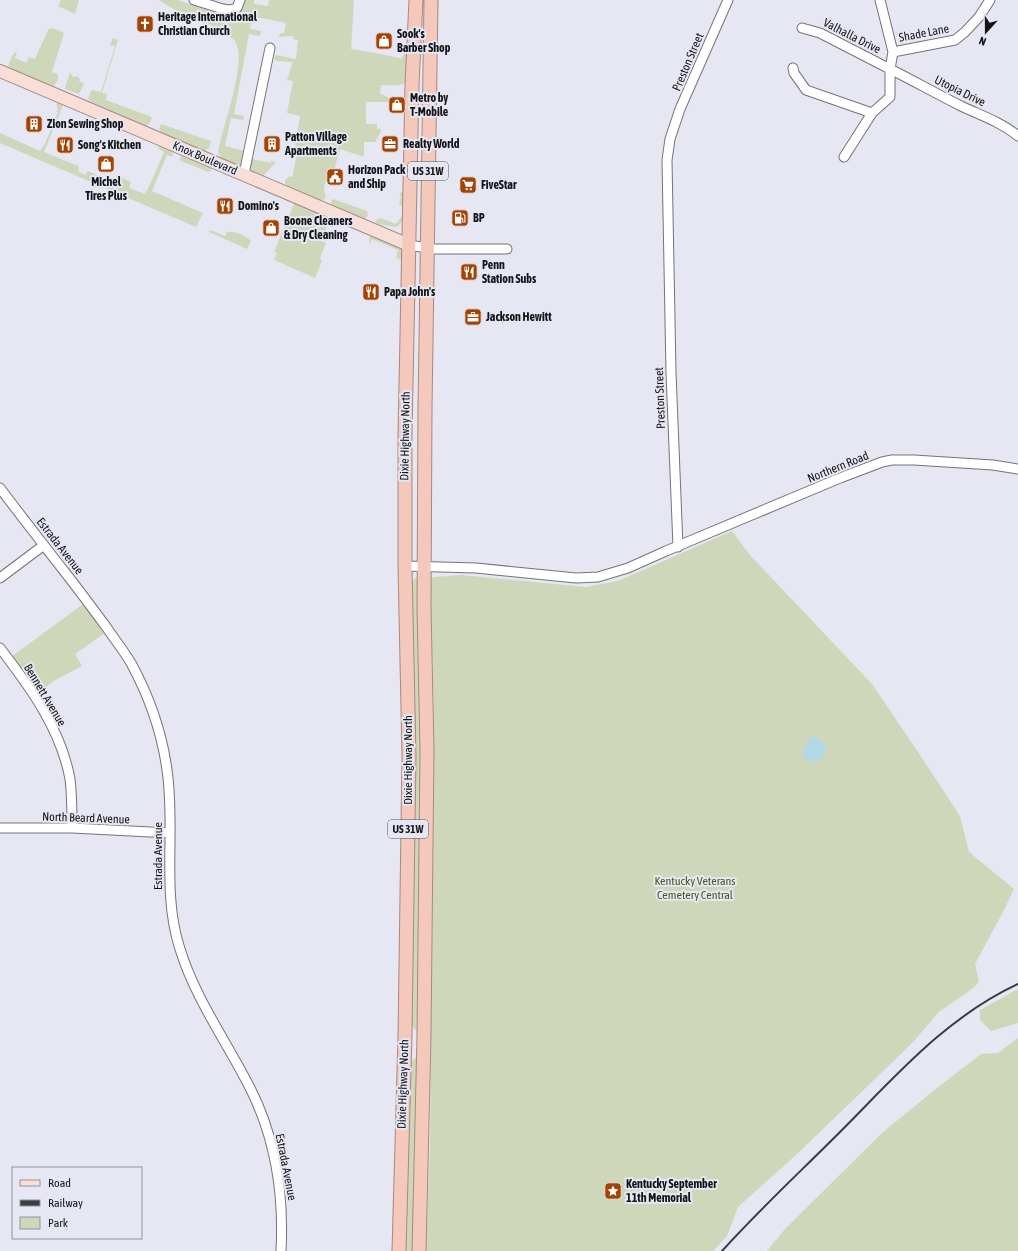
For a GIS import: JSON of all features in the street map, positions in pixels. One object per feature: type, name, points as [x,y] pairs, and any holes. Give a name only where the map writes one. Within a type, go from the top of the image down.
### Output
[{"type":"highway","name":"US 31W","points":[[409,245],[416,0]]},
{"type":"highway","name":"US 31W","points":[[426,248],[431,0]]},
{"type":"highway","name":"Dixie Highway North","points":[[399,1251],[405,1036],[409,756],[404,442],[409,245]]},
{"type":"highway","name":"Dixie Highway North","points":[[419,1251],[424,1036],[427,750],[424,608],[426,248]]},
{"type":"main road","name":"Knox Boulevard","points":[[0,70],[409,245]]},
{"type":"street","points":[[194,0],[229,10],[237,8],[240,1]]},
{"type":"street","name":"Preston Street","points":[[678,547],[671,380],[667,160],[670,139],[680,109],[728,0]]},
{"type":"street","name":"Valhalla Drive","points":[[844,157],[872,113],[890,97],[890,69],[893,52],[880,0]]},
{"type":"street","name":"Shade Lane","points":[[893,52],[955,40],[979,17],[990,0]]},
{"type":"street","name":"Valhalla Drive","points":[[802,28],[820,33],[890,69]]},
{"type":"street","points":[[244,174],[270,48]]},
{"type":"street","points":[[793,68],[794,73],[806,90],[872,113]]},
{"type":"street","name":"Utopia Drive","points":[[890,69],[963,107],[982,114],[1010,129],[1018,136]]},
{"type":"street","points":[[409,245],[426,248],[507,249]]},
{"type":"street","name":"Northern Road","points":[[678,547],[840,478],[882,462],[892,460],[914,460],[994,465],[1018,469]]},
{"type":"street","name":"Estrada Avenue","points":[[0,488],[125,653],[142,685],[151,707],[166,761],[170,794],[169,892],[174,927],[179,948],[195,989],[249,1085],[258,1104],[275,1160],[280,1191],[282,1225],[281,1251]]},
{"type":"street","points":[[0,578],[44,545]]},
{"type":"street","points":[[405,566],[479,568],[587,578],[608,575],[678,547]]},
{"type":"street","name":"Bennett Avenue","points":[[0,648],[41,706],[51,724],[60,746],[70,780],[72,828]]},
{"type":"street","name":"North Beard Avenue","points":[[0,828],[72,828],[170,833]]},
{"type":"green space","points":[[61,0],[79,0],[75,14],[58,6]]},
{"type":"green space","points":[[159,0],[178,0],[230,18],[242,11],[240,9],[243,0],[254,0],[254,4],[268,6],[269,0],[354,0],[351,49],[383,54],[402,59],[405,50],[410,50],[408,81],[399,85],[381,85],[380,94],[395,99],[395,102],[366,102],[366,124],[377,124],[377,129],[381,129],[381,132],[376,142],[364,142],[364,157],[340,149],[332,178],[325,182],[324,190],[326,197],[322,201],[287,186],[285,183],[285,180],[290,176],[293,177],[296,158],[295,147],[300,116],[287,113],[293,81],[287,80],[293,62],[276,61],[274,58],[276,55],[296,59],[298,40],[293,39],[293,36],[279,37],[280,33],[284,33],[286,23],[252,16],[250,29],[261,31],[260,36],[249,34],[234,114],[244,116],[243,120],[231,118],[225,146],[245,151],[242,164],[239,165],[221,158],[218,152],[234,92],[239,59],[237,46],[232,38],[226,33],[175,10]]},
{"type":"green space","points":[[50,28],[64,33],[52,72],[58,74],[56,84],[53,86],[11,69],[8,66],[15,52],[17,52],[15,58],[26,63],[29,57],[35,59]]},
{"type":"green space","points":[[113,38],[118,40],[102,93],[107,94],[106,100],[152,117],[147,126],[91,102],[88,99],[91,91],[101,92],[115,46],[110,45]]},
{"type":"green space","points":[[70,72],[73,77],[77,76],[80,79],[79,81],[84,84],[79,94],[65,89]]},
{"type":"green space","points":[[60,101],[64,103],[44,152],[76,165],[78,164],[79,172],[85,175],[88,171],[115,183],[118,176],[131,182],[129,188],[145,194],[164,152],[158,148],[159,145],[174,151],[172,157],[167,155],[152,191],[203,213],[196,227],[0,143],[0,133],[40,151],[44,146],[58,112],[56,112],[58,109],[56,104]]},
{"type":"green space","points":[[161,124],[211,141],[209,148],[204,151],[161,132],[159,129]]},
{"type":"green space","points":[[182,154],[211,166],[211,171],[208,172],[179,160]]},
{"type":"green space","points":[[252,159],[271,163],[271,161],[276,162],[263,176],[251,170]]},
{"type":"green space","points":[[403,187],[406,187],[403,220],[396,227],[377,224],[375,221],[381,218],[396,224],[402,216],[402,206],[399,204],[401,196],[399,195],[403,192]]},
{"type":"green space","points":[[333,199],[367,211],[368,215],[365,219],[333,206],[331,201]]},
{"type":"green space","points":[[296,202],[329,217],[330,219],[321,241],[326,243],[320,258],[322,261],[315,278],[274,260],[277,253],[274,252]]},
{"type":"green space","points":[[210,230],[225,236],[227,232],[237,233],[251,241],[247,249],[209,232]]},
{"type":"green space","points":[[371,235],[400,247],[404,252],[403,260],[396,258],[398,250],[372,239],[369,244]]},
{"type":"green space","name":"Kentucky Veterans Cemetery Central","points":[[732,531],[749,554],[872,684],[960,816],[969,852],[1014,889],[975,964],[979,982],[972,989],[939,1012],[901,1054],[797,1154],[738,1207],[727,1236],[713,1251],[426,1251],[430,1140],[434,775],[434,715],[430,582],[433,577],[461,575],[586,587],[618,581]]},
{"type":"green space","points":[[415,578],[419,578],[423,706],[418,1030],[413,1027],[412,1023],[414,881],[412,834],[410,584]]},
{"type":"green space","points":[[83,604],[105,633],[75,654],[82,666],[52,682],[39,693],[11,657]]},
{"type":"green space","points":[[1018,989],[1018,1023],[991,1031],[980,1020],[980,1010]]},
{"type":"green space","points":[[1018,1038],[1018,1251],[767,1251],[785,1229],[883,1132],[981,1054],[998,1053]]},
{"type":"green space","points":[[417,1056],[415,1251],[405,1251],[408,1065]]},
{"type":"water","points":[[812,736],[818,738],[825,745],[824,755],[818,762],[804,759],[804,750]]},
{"type":"railway","points":[[722,1251],[765,1206],[922,1050],[967,1014],[1018,984]]},
{"type":"place","name":"Heritage International Christian Church","points":[[145,24]]},
{"type":"place","name":"Sook's Barber Shop","points":[[384,41]]},
{"type":"place","name":"Metro by T-Mobile","points":[[397,105]]},
{"type":"place","name":"Zion Sewing Shop","points":[[34,124]]},
{"type":"place","name":"Patton Village Apartments","points":[[272,144]]},
{"type":"place","name":"Realty World","points":[[390,144]]},
{"type":"place","name":"Song's Kitchen","points":[[65,145]]},
{"type":"place","name":"Michel Tires Plus","points":[[106,164]]},
{"type":"place","name":"Horizon Pack and Ship","points":[[335,177]]},
{"type":"place","name":"FiveStar","points":[[468,185]]},
{"type":"place","name":"Domino's","points":[[225,206]]},
{"type":"place","name":"BP","points":[[460,218]]},
{"type":"place","name":"Boone Cleaners & Dry Cleaning","points":[[271,228]]},
{"type":"place","name":"Penn Station Subs","points":[[469,272]]},
{"type":"place","name":"Papa John's","points":[[371,292]]},
{"type":"place","name":"Jackson Hewitt","points":[[473,317]]},
{"type":"place","name":"Kentucky September 11th Memorial","points":[[613,1191]]}]
